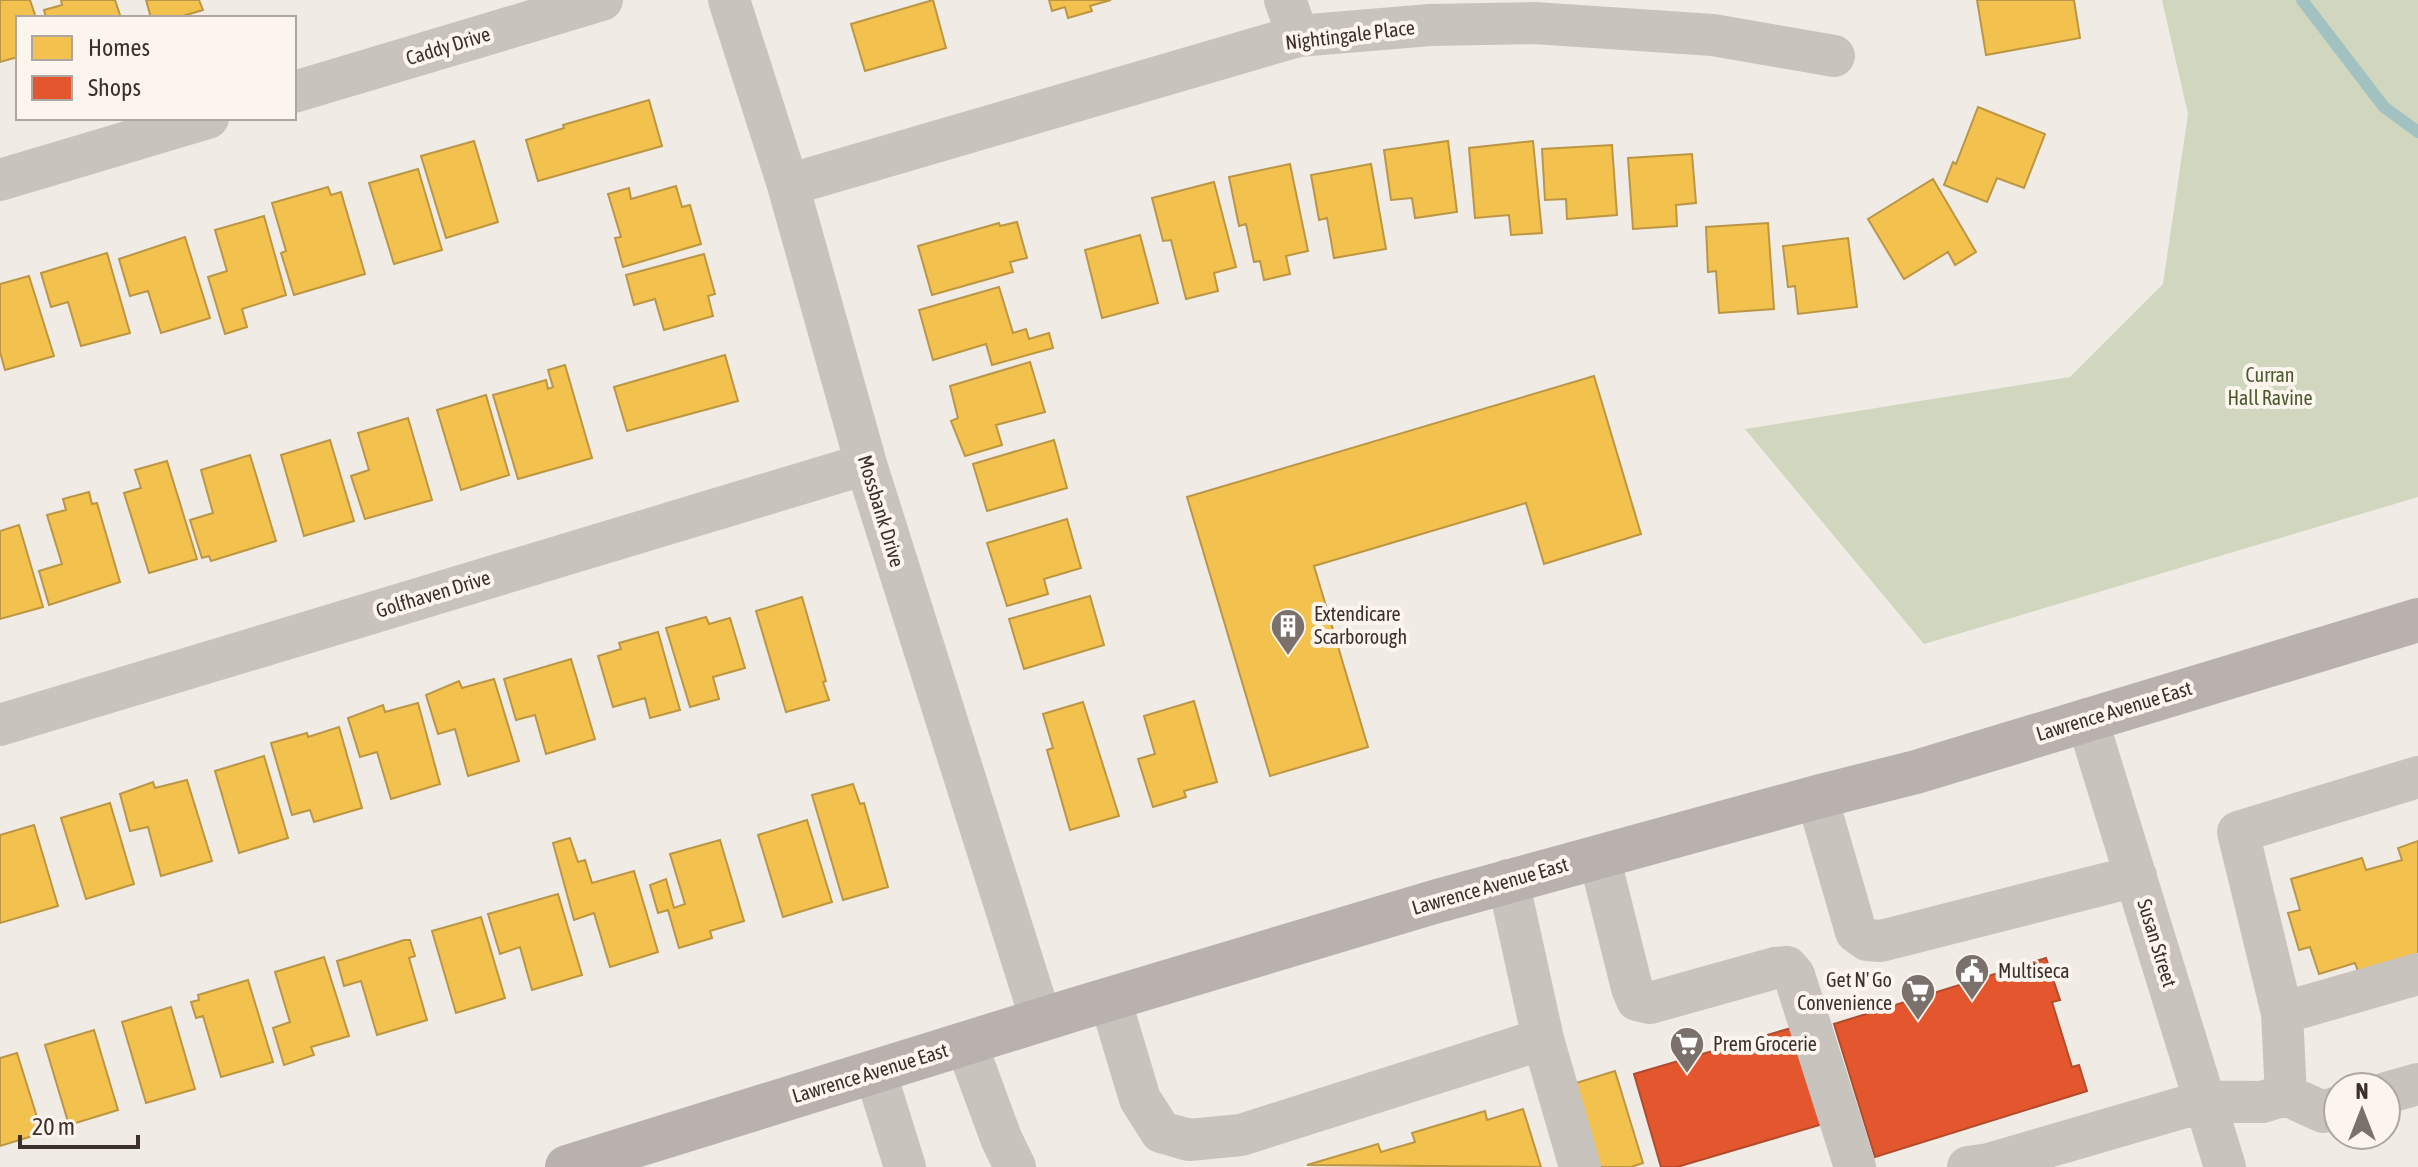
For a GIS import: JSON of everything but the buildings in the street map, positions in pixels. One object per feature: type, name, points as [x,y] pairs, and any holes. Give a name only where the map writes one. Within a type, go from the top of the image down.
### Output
[{"type":"main road","name":"Lawrence Avenue East","points":[[567,1167],[656,1154],[875,1071],[1110,999],[1508,880],[1916,772],[2418,620]]},
{"type":"street","name":"Caddy Drive","points":[[296,91],[602,0]]},
{"type":"street","name":"Mossbank Drive","points":[[729,0],[788,185],[866,464],[1041,1020]]},
{"type":"street","name":"Nightingale Place","points":[[788,185],[1292,18],[1430,25],[1534,23],[1713,35],[1834,56]]},
{"type":"street","points":[[0,180],[201,120]]},
{"type":"street","name":"Golfhaven Drive","points":[[0,725],[866,464]]},
{"type":"street","name":"Susan Street","points":[[2087,719],[2225,1167]]},
{"type":"street","points":[[2286,1095],[2282,1013],[2238,832],[2418,777]]},
{"type":"street","points":[[1817,797],[1856,932],[1867,940],[1896,938],[2136,876]]},
{"type":"street","points":[[1599,856],[1637,1000],[1650,1003],[1775,968],[1787,967],[1794,975],[1855,1167]]},
{"type":"street","points":[[1508,880],[1543,1039],[1580,1167]]},
{"type":"street","points":[[2282,1013],[2418,974]]},
{"type":"street","points":[[1110,999],[1140,1099],[1161,1132],[1189,1140],[1241,1135],[1543,1039]]},
{"type":"street","points":[[966,1043],[1015,1167]]},
{"type":"street","points":[[875,1071],[905,1167]]},
{"type":"street","points":[[1968,1167],[1989,1164],[2205,1101],[2262,1102],[2286,1095],[2322,1112]]},
{"type":"green space","name":"Curran Hall Ravine","points":[[2162,0],[2418,0],[2418,497],[1924,644],[1745,429],[2070,377],[2163,284],[2188,114]]},
{"type":"waterway","points":[[2302,0],[2384,107],[2418,132]]},
{"type":"place","name":"Extendicare Scarborough","points":[[1288,657]]},
{"type":"place","name":"Multiseca","points":[[1972,1002]]},
{"type":"place","name":"Get N' Go Convenience","points":[[1918,1022]]},
{"type":"place","name":"Prem Grocerie","points":[[1687,1075]]}]
